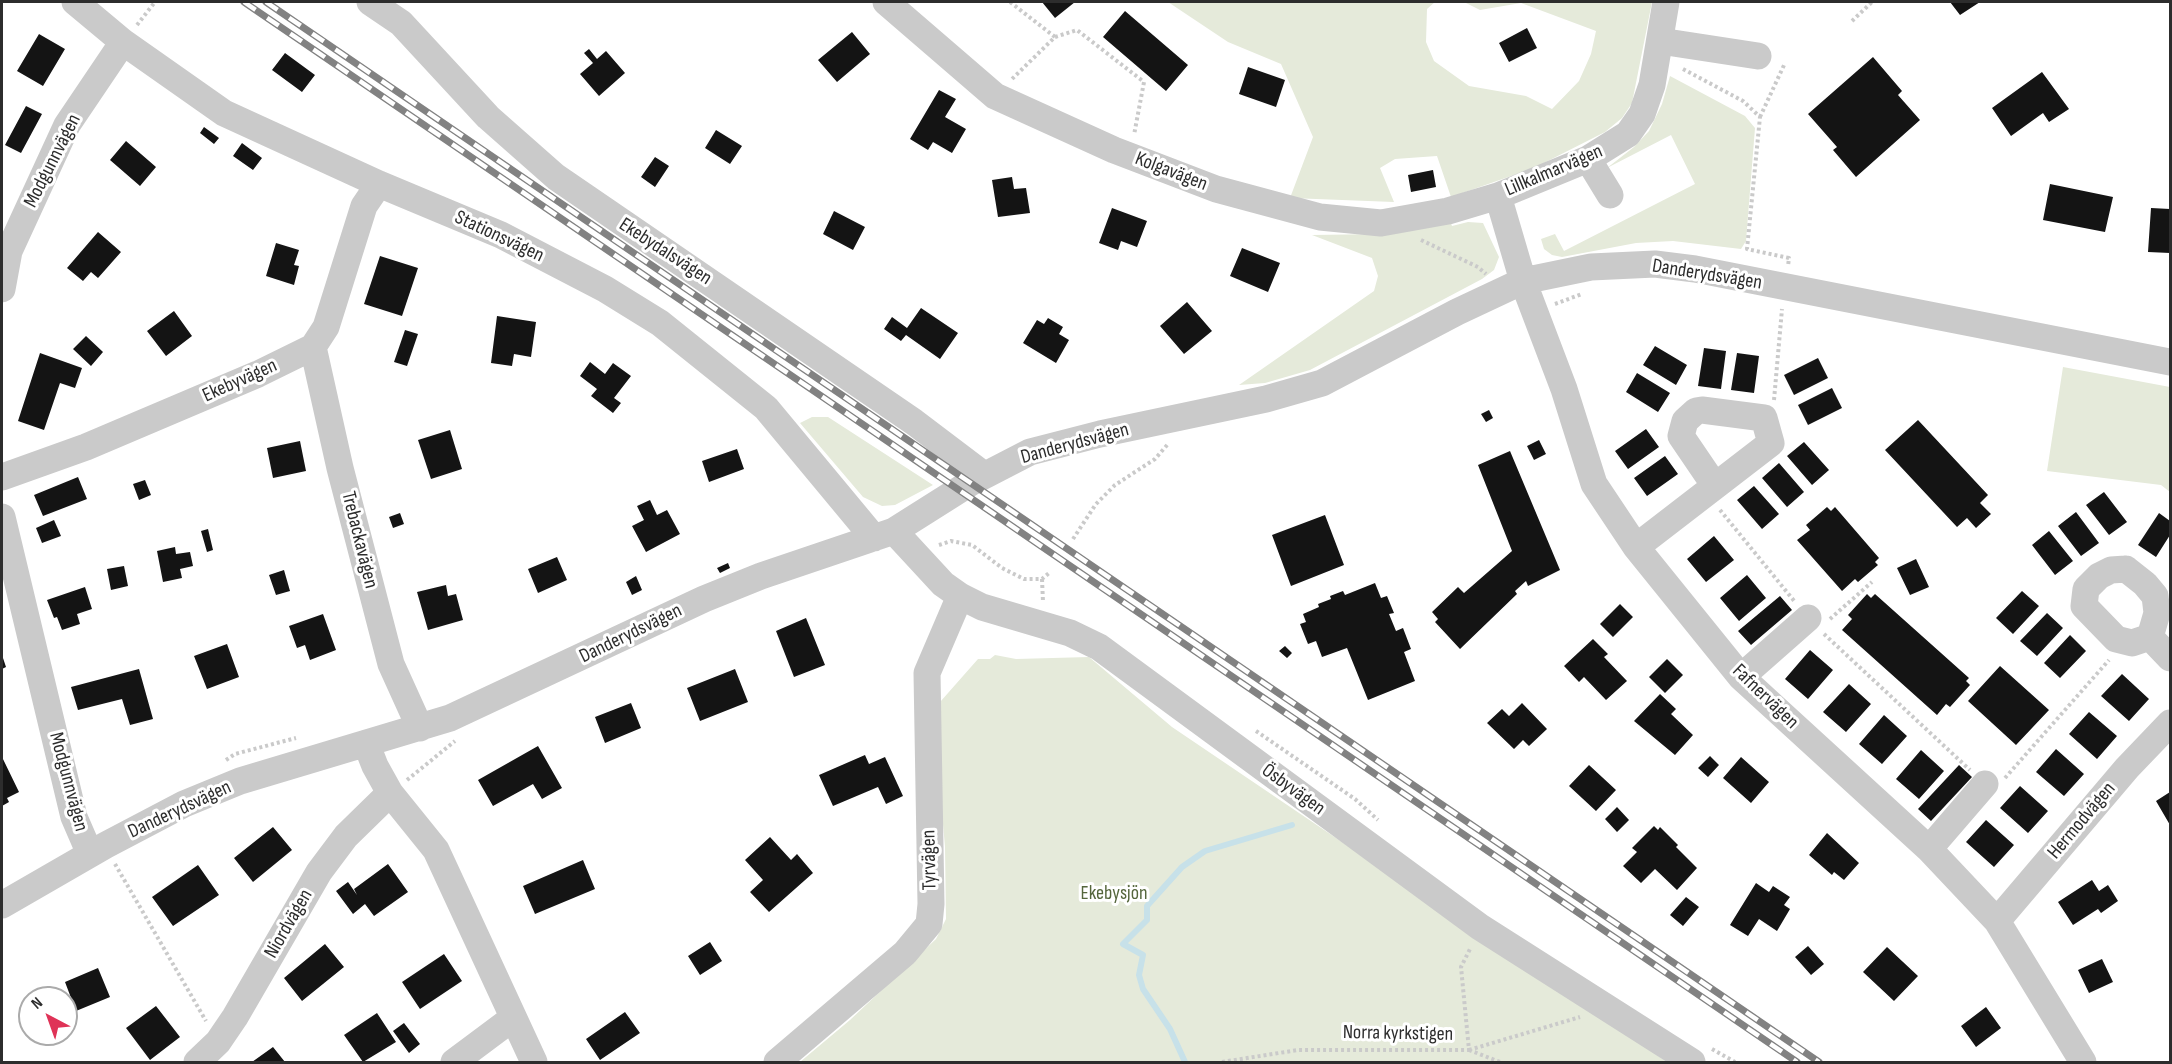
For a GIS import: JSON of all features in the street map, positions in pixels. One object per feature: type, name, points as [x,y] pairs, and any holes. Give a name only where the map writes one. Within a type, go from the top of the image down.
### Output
[{"type":"street","name":"Stationsvägen","points":[[75,2],[127,38],[224,113],[379,184],[501,235],[605,289],[660,323],[766,408],[884,534]]},
{"type":"street","name":"Ekebydalsvägen","points":[[370,2],[402,23],[488,117],[547,170],[641,237],[738,300],[914,422],[984,475]]},
{"type":"street","name":"Kolgavägen","points":[[886,2],[995,96],[1130,156],[1216,189],[1320,217],[1389,221],[1448,211],[1498,196]]},
{"type":"street","name":"Lillkalmarvägen","points":[[1523,281],[1498,196],[1588,159],[1628,134],[1642,114],[1652,85],[1666,2]]},
{"type":"street","name":"Modgunnvägen","points":[[2,289],[9,251],[68,125],[127,38]]},
{"type":"street","points":[[1658,49],[1758,56]]},
{"type":"street","points":[[1588,159],[1610,195]]},
{"type":"street","points":[[313,346],[326,327],[364,206],[379,184]]},
{"type":"street","name":"Danderydsvägen","points":[[2,905],[90,854],[184,804],[240,781],[450,718],[525,685],[704,599],[761,576],[884,534],[984,475],[1030,452],[1100,434],[1266,399],[1322,383],[1457,312],[1523,281],[1591,267],[1655,264],[1695,269],[1784,296],[2057,338],[2170,363]]},
{"type":"street","name":"Fafnervägen","points":[[1523,281],[1564,389],[1594,484],[1636,547],[1741,677],[1929,849],[1997,921],[2083,1062]]},
{"type":"street","name":"Ekebyvägen","points":[[2,477],[86,447],[258,374],[313,346]]},
{"type":"street","name":"Trebackavägen","points":[[313,346],[340,468],[391,664],[420,728]]},
{"type":"street","points":[[1636,547],[1711,490],[1771,443],[1764,418],[1702,410],[1696,411],[1685,421],[1681,436],[1711,490]]},
{"type":"street","name":"Modgunnvägen","points":[[2,517],[75,817],[90,854]]},
{"type":"street","name":"Ösbyvägen","points":[[884,534],[960,596],[982,607],[1071,633],[1099,647],[1480,927],[1692,1062]]},
{"type":"street","name":"Tyrvägen","points":[[777,1062],[904,953],[929,924],[931,904],[927,673],[960,596]]},
{"type":"street","points":[[1741,677],[1813,623]]},
{"type":"street","points":[[2138,639],[2170,658]]},
{"type":"street","name":"Hermodvägen","points":[[1997,921],[2127,768],[2170,723]]},
{"type":"street","points":[[366,743],[390,793],[436,850],[534,1062]]},
{"type":"street","points":[[1929,849],[1985,784]]},
{"type":"street","name":"Niordvägen","points":[[197,1062],[218,1042],[319,872],[346,836],[390,793]]},
{"type":"street","points":[[454,1062],[513,1018]]},
{"type":"path","points":[[127,38],[155,2]]},
{"type":"path","points":[[1010,2],[1055,37]]},
{"type":"path","points":[[1852,21],[1872,2]]},
{"type":"path","points":[[995,96],[1055,37],[1077,30],[1144,82],[1130,156]]},
{"type":"path","points":[[1658,49],[1743,101],[1760,117]]},
{"type":"path","points":[[1764,418],[1774,409],[1789,258],[1747,249],[1760,117],[1785,63]]},
{"type":"path","points":[[1389,221],[1442,252],[1478,267],[1490,277]]},
{"type":"path","points":[[1535,312],[1591,291]]},
{"type":"path","points":[[1073,539],[1096,504],[1115,484],[1155,459],[1166,448],[1171,435]]},
{"type":"path","points":[[1711,490],[1813,623],[1985,784],[2000,784],[2138,639]]},
{"type":"path","points":[[917,559],[944,544],[963,542],[972,545],[1014,575],[1024,579],[1042,579],[1049,573]]},
{"type":"path","points":[[1042,579],[1043,609]]},
{"type":"path","points":[[1813,623],[1872,582]]},
{"type":"path","points":[[217,765],[235,754],[307,736]]},
{"type":"path","points":[[390,793],[462,736]]},
{"type":"path","name":"Modgunnvägen","points":[[90,854],[116,864],[218,1042]]},
{"type":"path","name":"Norra kyrkstigen","points":[[1222,1062],[1298,1050],[1469,1050],[1461,967],[1480,927]]},
{"type":"path","points":[[1469,1050],[1608,1009]]},
{"type":"path","points":[[1469,1050],[1500,1062]]},
{"type":"green space","points":[[1168,2],[1435,2],[1427,9],[1426,42],[1434,61],[1469,86],[1526,96],[1552,109],[1579,81],[1591,54],[1596,31],[1521,3],[1480,10],[1464,2],[1652,2],[1632,103],[1622,118],[1605,132],[1534,168],[1451,197],[1437,156],[1395,159],[1380,168],[1394,202],[1290,198],[1313,137],[1281,64],[1228,42]]},
{"type":"green space","points":[[1670,76],[1745,116],[1755,128],[1746,241],[1741,249],[1673,241],[1636,243],[1562,257],[1552,255],[1544,249],[1541,239],[1555,234],[1564,251],[1695,184],[1671,135],[1607,168],[1634,147],[1649,131],[1662,104]]},
{"type":"green space","points":[[1450,221],[1452,226],[1468,222],[1483,223],[1499,257],[1494,270],[1482,279],[1310,370],[1265,383],[1239,385],[1374,291],[1378,276],[1372,258],[1312,235],[1382,234]]},
{"type":"green space","points":[[2063,367],[2170,387],[2170,492],[2161,485],[2047,471]]},
{"type":"green space","points":[[812,417],[828,417],[933,485],[895,505],[882,506],[863,497],[800,423]]},
{"type":"green space","name":"Ekebysjön","points":[[995,655],[1016,659],[1089,657],[1172,727],[1667,1062],[800,1062],[850,1020],[936,939],[946,919],[945,847],[933,710],[978,659],[990,659]]},
{"type":"building","points":[[1042,2],[1075,2],[1055,18]]},
{"type":"building","points":[[1950,2],[1980,2],[1960,15]]},
{"type":"building","points":[[1125,11],[1188,65],[1166,91],[1103,37]]},
{"type":"building","points":[[1527,28],[1537,48],[1509,62],[1499,43]]},
{"type":"building","points":[[852,32],[870,54],[837,82],[818,60]]},
{"type":"building","points":[[39,34],[65,49],[43,86],[17,71]]},
{"type":"building","points":[[589,49],[597,59],[606,51],[625,73],[599,96],[580,74],[593,63],[584,53]]},
{"type":"building","points":[[285,53],[315,75],[302,92],[272,70]]},
{"type":"building","points":[[1873,57],[1902,91],[1898,95],[1920,120],[1856,177],[1833,150],[1837,147],[1808,114]]},
{"type":"building","points":[[1248,67],[1285,80],[1276,107],[1239,94]]},
{"type":"building","points":[[2042,72],[2069,109],[2049,122],[2043,113],[2011,136],[1992,108]]},
{"type":"building","points":[[939,90],[956,99],[945,117],[966,129],[952,153],[933,142],[928,150],[910,139]]},
{"type":"building","points":[[26,106],[42,114],[21,153],[5,145]]},
{"type":"building","points":[[204,127],[219,138],[214,144],[200,133]]},
{"type":"building","points":[[716,130],[742,146],[730,164],[705,148]]},
{"type":"building","points":[[126,141],[156,167],[140,186],[110,160]]},
{"type":"building","points":[[242,143],[262,158],[253,170],[233,156]]},
{"type":"building","points":[[655,157],[669,166],[655,187],[641,177]]},
{"type":"building","points":[[1433,170],[1436,187],[1411,192],[1408,175]]},
{"type":"building","points":[[1012,177],[1014,189],[1026,188],[1030,213],[998,217],[992,180]]},
{"type":"building","points":[[2050,184],[2113,197],[2105,232],[2043,220]]},
{"type":"building","points":[[1112,208],[1147,221],[1137,247],[1121,241],[1118,250],[1099,243]]},
{"type":"building","points":[[2151,208],[2170,209],[2170,253],[2148,252]]},
{"type":"building","points":[[834,211],[865,227],[853,250],[823,234]]},
{"type":"building","points":[[98,232],[121,252],[98,278],[91,272],[83,281],[67,268]]},
{"type":"building","points":[[276,243],[299,250],[294,265],[299,266],[294,285],[266,276]]},
{"type":"building","points":[[1242,248],[1280,263],[1268,292],[1230,276]]},
{"type":"building","points":[[380,256],[418,268],[402,316],[364,304]]},
{"type":"building","points":[[1187,302],[1212,331],[1184,354],[1160,326]]},
{"type":"building","points":[[921,308],[958,333],[940,359],[906,335],[901,341],[884,329],[892,317],[907,328]]},
{"type":"building","points":[[174,311],[192,336],[166,356],[147,331]]},
{"type":"building","points":[[497,316],[536,322],[531,357],[514,354],[512,366],[491,363]]},
{"type":"building","points":[[1048,318],[1063,327],[1059,334],[1069,340],[1056,363],[1023,343],[1037,320],[1044,324]]},
{"type":"building","points":[[405,330],[418,334],[407,366],[394,362]]},
{"type":"building","points":[[86,336],[103,352],[91,366],[73,349]]},
{"type":"building","points":[[1655,346],[1687,365],[1676,385],[1643,365]]},
{"type":"building","points":[[1704,348],[1726,351],[1721,389],[1698,386]]},
{"type":"building","points":[[40,353],[82,368],[75,388],[60,383],[44,430],[18,421]]},
{"type":"building","points":[[1737,353],[1759,356],[1754,393],[1731,390]]},
{"type":"building","points":[[1818,358],[1828,378],[1794,395],[1784,375]]},
{"type":"building","points":[[590,362],[605,374],[613,363],[631,376],[614,398],[621,403],[613,413],[591,396],[597,389],[580,376]]},
{"type":"building","points":[[1637,373],[1670,393],[1658,412],[1626,392]]},
{"type":"building","points":[[1832,388],[1842,408],[1808,425],[1798,405]]},
{"type":"building","points":[[1489,410],[1493,418],[1486,422],[1481,414]]},
{"type":"building","points":[[1918,420],[1988,495],[1980,503],[1991,514],[1976,528],[1967,518],[1957,527],[1885,450]]},
{"type":"building","points":[[1646,429],[1659,447],[1628,469],[1615,451]]},
{"type":"building","points":[[450,430],[462,469],[431,479],[418,440]]},
{"type":"building","points":[[1539,440],[1546,454],[1534,460],[1527,446]]},
{"type":"building","points":[[300,441],[306,471],[273,478],[267,448]]},
{"type":"building","points":[[1804,442],[1829,470],[1812,485],[1787,456]]},
{"type":"building","points":[[737,449],[744,469],[709,482],[702,461]]},
{"type":"building","points":[[1510,451],[1560,570],[1528,586],[1526,581],[1515,591],[1517,594],[1460,649],[1435,622],[1438,619],[1432,612],[1458,587],[1464,593],[1512,551],[1478,465]]},
{"type":"building","points":[[1665,456],[1678,474],[1647,496],[1634,478]]},
{"type":"building","points":[[1779,463],[1804,492],[1787,507],[1762,478]]},
{"type":"building","points":[[78,477],[87,499],[43,516],[34,495]]},
{"type":"building","points":[[145,480],[151,495],[139,500],[133,484]]},
{"type":"building","points":[[1754,486],[1779,514],[1762,529],[1737,500]]},
{"type":"building","points":[[2104,492],[2127,522],[2109,535],[2086,505]]},
{"type":"building","points":[[650,500],[657,515],[667,510],[680,534],[646,552],[632,526],[644,520],[637,506]]},
{"type":"building","points":[[1827,507],[1831,511],[1835,507],[1879,558],[1875,562],[1878,565],[1858,582],[1855,579],[1842,591],[1797,540],[1810,530],[1806,525]]},
{"type":"building","points":[[2076,512],[2099,543],[2081,556],[2058,526]]},
{"type":"building","points":[[400,513],[404,524],[393,528],[389,517]]},
{"type":"building","points":[[2159,513],[2170,521],[2170,535],[2156,557],[2138,545]]},
{"type":"building","points":[[1325,515],[1344,565],[1291,586],[1272,535]]},
{"type":"building","points":[[54,520],[61,536],[42,543],[36,528]]},
{"type":"building","points":[[208,529],[213,550],[207,552],[201,531]]},
{"type":"building","points":[[2049,531],[2073,561],[2055,575],[2032,545]]},
{"type":"building","points":[[1714,536],[1734,560],[1706,582],[1687,559]]},
{"type":"building","points":[[175,547],[176,554],[190,552],[193,566],[180,569],[182,578],[163,582],[157,551]]},
{"type":"building","points":[[557,557],[567,580],[538,593],[528,569]]},
{"type":"building","points":[[1916,559],[1929,587],[1910,595],[1897,568]]},
{"type":"building","points":[[728,563],[730,568],[720,573],[717,568]]},
{"type":"building","points":[[124,566],[128,586],[111,590],[107,569]]},
{"type":"building","points":[[284,570],[290,591],[276,595],[269,575]]},
{"type":"building","points":[[1747,575],[1766,598],[1739,621],[1720,598]]},
{"type":"building","points":[[636,576],[642,590],[632,595],[626,582]]},
{"type":"building","points":[[1375,583],[1381,598],[1387,596],[1394,613],[1389,614],[1396,631],[1403,628],[1411,649],[1404,652],[1415,681],[1368,700],[1347,648],[1322,657],[1316,641],[1308,644],[1300,624],[1306,622],[1303,614],[1331,599],[1330,596],[1343,591],[1345,595]]},
{"type":"building","points":[[446,585],[448,596],[456,594],[463,620],[428,630],[417,592]]},
{"type":"building","points":[[85,587],[92,609],[77,614],[80,624],[62,630],[47,600]]},
{"type":"building","points":[[2022,591],[2039,606],[2013,634],[1996,618]]},
{"type":"building","points":[[1867,594],[1871,598],[1875,594],[1969,678],[1966,681],[1970,685],[1950,707],[1946,704],[1937,715],[1842,630],[1852,619],[1848,615]]},
{"type":"building","points":[[1780,596],[1792,610],[1751,645],[1738,631]]},
{"type":"building","points":[[1620,604],[1633,617],[1613,637],[1600,624]]},
{"type":"building","points":[[2047,613],[2063,628],[2037,656],[2020,641]]},
{"type":"building","points":[[323,614],[336,650],[310,660],[305,645],[297,648],[289,626]]},
{"type":"building","points":[[806,618],[825,665],[794,677],[776,631]]},
{"type":"building","points":[[2070,635],[2086,651],[2060,678],[2044,663]]},
{"type":"building","points":[[1593,639],[1608,654],[1604,657],[1627,681],[1606,700],[1584,677],[1579,682],[1564,666]]},
{"type":"building","points":[[227,644],[239,677],[207,689],[194,656]]},
{"type":"building","points":[[1285,646],[1292,653],[1287,658],[1279,651]]},
{"type":"building","points":[[1810,650],[1833,670],[1808,699],[1785,679]]},
{"type":"building","points":[[2,655],[6,667],[2,669]]},
{"type":"building","points":[[1667,659],[1683,675],[1665,693],[1649,677]]},
{"type":"building","points":[[2000,666],[2049,710],[2016,745],[1968,701]]},
{"type":"building","points":[[139,669],[153,719],[130,725],[122,699],[78,710],[71,687]]},
{"type":"building","points":[[735,669],[748,702],[700,721],[687,688]]},
{"type":"building","points":[[2122,674],[2149,699],[2129,721],[2101,696]]},
{"type":"building","points":[[1849,684],[1871,704],[1846,732],[1823,712]]},
{"type":"building","points":[[1660,694],[1676,709],[1671,714],[1693,735],[1675,755],[1634,721]]},
{"type":"building","points":[[631,703],[641,728],[605,743],[595,717]]},
{"type":"building","points":[[1522,703],[1547,729],[1529,746],[1523,740],[1514,749],[1487,723],[1502,709],[1509,716]]},
{"type":"building","points":[[2089,712],[2117,736],[2097,759],[2069,734]]},
{"type":"building","points":[[1884,715],[1907,736],[1882,764],[1859,744]]},
{"type":"building","points":[[538,746],[562,788],[542,799],[533,784],[493,806],[478,780]]},
{"type":"building","points":[[2056,749],[2084,774],[2064,796],[2036,772]]},
{"type":"building","points":[[1921,750],[1944,771],[1919,799],[1896,779]]},
{"type":"building","points":[[865,755],[869,764],[885,757],[903,796],[886,804],[878,787],[833,806],[819,775]]},
{"type":"building","points":[[1710,756],[1719,765],[1708,777],[1698,768]]},
{"type":"building","points":[[2,757],[19,792],[7,798],[9,802],[2,806]]},
{"type":"building","points":[[1741,757],[1769,782],[1751,803],[1723,778]]},
{"type":"building","points":[[1589,765],[1616,790],[1596,811],[1569,786]]},
{"type":"building","points":[[1959,765],[1972,777],[1931,821],[1918,809]]},
{"type":"building","points":[[2020,786],[2048,811],[2028,833],[2000,808]]},
{"type":"building","points":[[2170,792],[2170,825],[2156,801]]},
{"type":"building","points":[[1617,807],[1629,820],[1617,832],[1605,819]]},
{"type":"building","points":[[1986,820],[2014,845],[1994,867],[1966,842]]},
{"type":"building","points":[[1654,826],[1658,830],[1660,827],[1697,868],[1677,890],[1655,869],[1641,883],[1623,866],[1637,852],[1632,848]]},
{"type":"building","points":[[273,827],[292,850],[253,882],[234,858]]},
{"type":"building","points":[[1827,833],[1859,863],[1844,880],[1834,872],[1832,875],[1809,855]]},
{"type":"building","points":[[770,837],[791,860],[797,854],[813,873],[769,912],[750,892],[763,880],[745,860]]},
{"type":"building","points":[[583,860],[595,889],[535,914],[523,886]]},
{"type":"building","points":[[388,864],[408,892],[374,916],[365,904],[353,914],[336,891],[348,882],[357,895],[354,889]]},
{"type":"building","points":[[198,865],[219,895],[173,926],[152,897]]},
{"type":"building","points":[[2092,880],[2099,891],[2108,885],[2118,901],[2101,913],[2098,909],[2073,925],[2058,902]]},
{"type":"building","points":[[1756,883],[1769,892],[1773,886],[1790,897],[1784,905],[1790,909],[1777,931],[1759,919],[1748,936],[1730,925]]},
{"type":"building","points":[[1686,897],[1699,907],[1683,926],[1670,915]]},
{"type":"building","points":[[710,942],[722,961],[700,975],[688,956]]},
{"type":"building","points":[[325,944],[344,967],[302,1001],[284,978]]},
{"type":"building","points":[[1808,946],[1824,964],[1811,975],[1795,957]]},
{"type":"building","points":[[1887,947],[1918,976],[1894,1001],[1863,972]]},
{"type":"building","points":[[444,954],[462,981],[420,1009],[402,982]]},
{"type":"building","points":[[2102,959],[2113,982],[2089,993],[2078,970]]},
{"type":"building","points":[[98,968],[110,997],[78,1010],[78,986],[67,986],[65,982]]},
{"type":"building","points":[[156,1006],[180,1037],[150,1060],[126,1028]]},
{"type":"building","points":[[1986,1007],[2001,1028],[1976,1047],[1961,1026]]},
{"type":"building","points":[[625,1012],[640,1033],[600,1060],[586,1039]]},
{"type":"building","points":[[377,1013],[396,1042],[363,1062],[344,1035]]},
{"type":"building","points":[[404,1023],[420,1044],[409,1053],[393,1031]]},
{"type":"building","points":[[273,1047],[285,1062],[252,1062]]},
{"type":"waterway","points":[[1185,1062],[1170,1029],[1143,989],[1139,975],[1143,955],[1123,944],[1147,920],[1147,906],[1182,867],[1205,851],[1292,825]]},
{"type":"railway","points":[[244,2],[1797,1062]]},
{"type":"railway","points":[[266,2],[1819,1062]]}]
